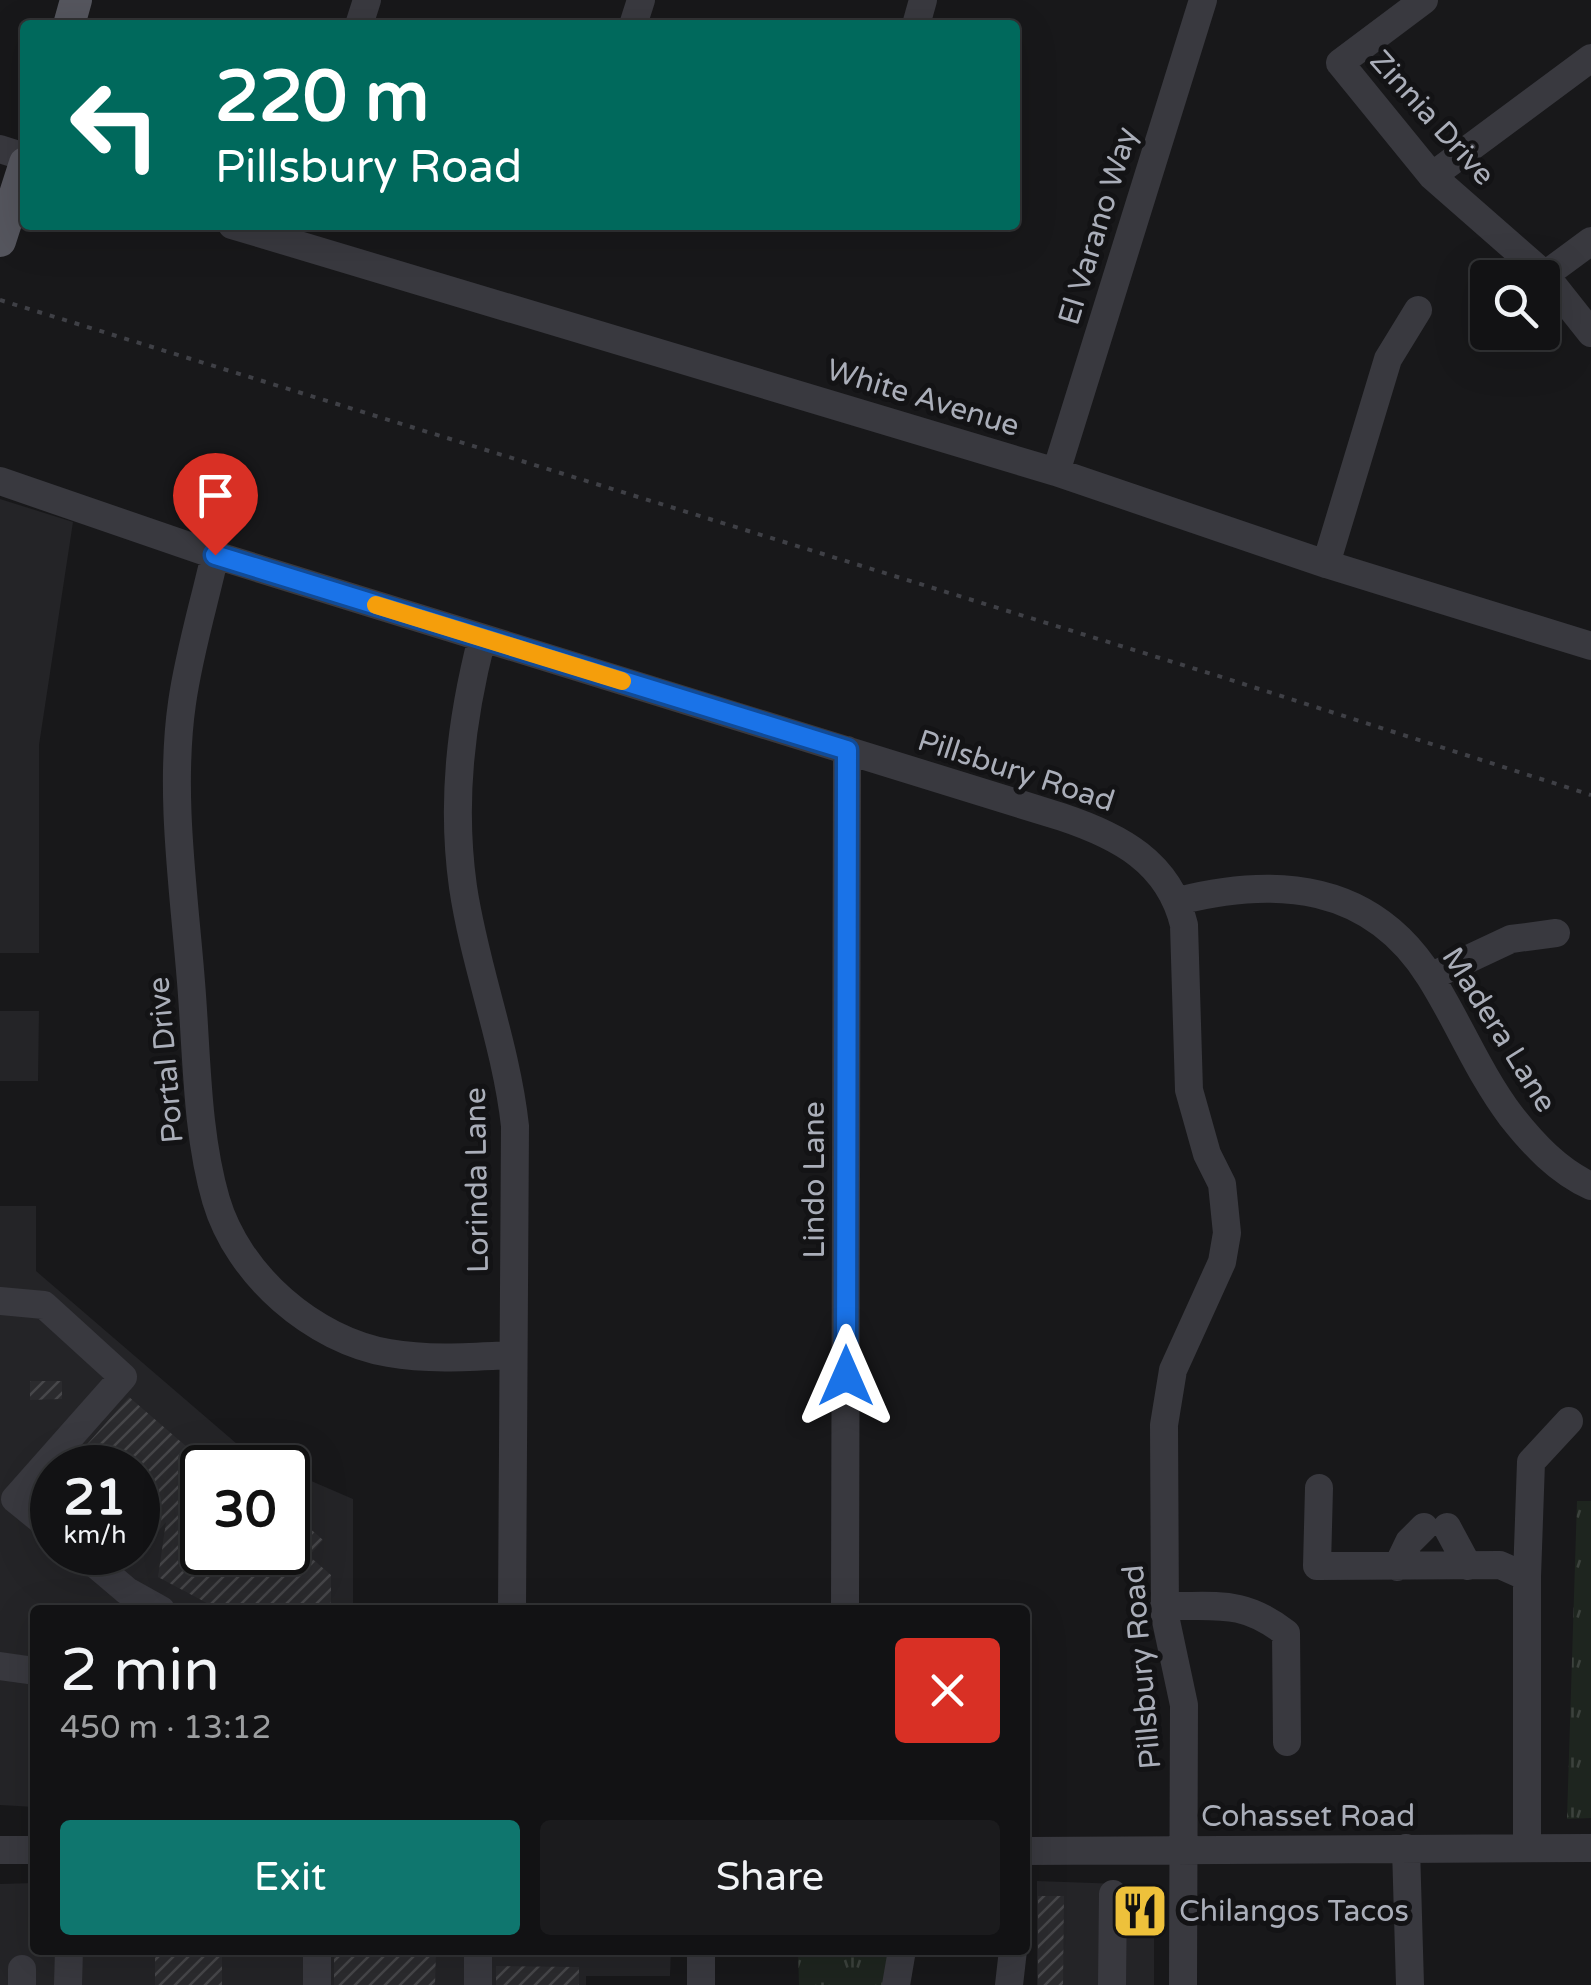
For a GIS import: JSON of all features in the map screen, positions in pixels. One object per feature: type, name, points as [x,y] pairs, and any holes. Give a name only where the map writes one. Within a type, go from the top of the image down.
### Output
[{"type":"main road","points":[[0,241],[20,176]]},
{"type":"street","name":"El Varano Way","points":[[1056,472],[1203,0]]},
{"type":"street","name":"Zinnia Drive","points":[[1424,0],[1340,63],[1432,176],[1527,260]]},
{"type":"street","points":[[1432,176],[1591,58]]},
{"type":"street","name":"White Avenue","points":[[264,230],[296,235],[1056,472],[1326,564],[1591,646]]},
{"type":"street","points":[[1560,265],[1591,241]]},
{"type":"street","name":"Zinnia Drive","points":[[1560,295],[1591,333]]},
{"type":"street","points":[[1326,564],[1388,359],[1418,310]]},
{"type":"street","name":"Pillsbury Road","points":[[0,481],[215,555],[1110,833],[1162,875],[1178,901],[1186,952],[1184,1021],[1189,1090],[1208,1154],[1222,1184],[1227,1233],[1222,1262],[1173,1370],[1166,1396],[1164,1606],[1184,1704],[1184,1985]]},
{"type":"street","name":"Portal Drive","points":[[215,555],[182,701],[179,737],[182,864],[201,1113],[216,1201],[232,1237],[258,1275],[320,1328],[354,1345],[391,1354],[510,1355]]},
{"type":"street","name":"Lorinda Lane","points":[[482,638],[459,750],[458,842],[466,902],[510,1081],[515,1126],[510,1355],[512,1605]]},
{"type":"street","name":"Lindo Lane","points":[[845,1605],[847,750]]},
{"type":"street","name":"Madera Lane","points":[[1178,901],[1251,887],[1318,893],[1354,906],[1384,926],[1430,977],[1481,1074],[1524,1132],[1548,1158],[1591,1186]]},
{"type":"street","points":[[1430,977],[1511,938],[1556,933]]},
{"type":"street","points":[[0,1300],[44,1305],[123,1376],[8,1492],[30,1510]]},
{"type":"street","points":[[1526,1848],[1526,1577],[1532,1462],[1569,1421]]},
{"type":"street","points":[[1318,1488],[1317,1566],[1500,1565],[1526,1577]]},
{"type":"street","points":[[1398,1566],[1409,1542],[1436,1527],[1468,1566]]},
{"type":"street","points":[[109,1575],[152,1605]]},
{"type":"street","points":[[1164,1606],[1244,1607],[1260,1613],[1286,1633],[1287,1742]]},
{"type":"street","points":[[0,1666],[30,1670]]},
{"type":"street","points":[[1406,1848],[1410,1985]]},
{"type":"street","name":"Cohasset Road","points":[[1030,1851],[1591,1848]]},
{"type":"street","points":[[0,1850],[30,1850]]},
{"type":"street","points":[[1112,1985],[1113,1894]]},
{"type":"street","points":[[68,1955],[68,1985]]},
{"type":"street","points":[[317,1955],[317,1985]]},
{"type":"street","points":[[478,1955],[478,1985]]},
{"type":"street","points":[[701,1955],[701,1985]]},
{"type":"street","points":[[896,1985],[901,1955]]},
{"type":"street","points":[[1009,1985],[1012,1955]]},
{"type":"path","points":[[0,300],[1228,678],[1591,795]]},
{"type":"shaded area","points":[[0,499],[73,522],[39,745],[39,953],[0,953]]},
{"type":"shaded area","points":[[0,1011],[39,1011],[38,1081],[0,1081]]},
{"type":"shaded area","points":[[0,1206],[36,1206],[36,1271],[238,1445],[180,1445],[180,1575],[310,1575],[310,1480],[353,1499],[353,1605],[30,1605],[30,1807],[0,1805]]},
{"type":"shaded area","points":[[1037,1881],[1149,1885],[1154,1896],[1154,1985],[1037,1985]]},
{"type":"shaded area","points":[[30,1883],[30,1955],[671,1955],[670,1976],[586,1976],[586,1985],[0,1985],[0,1884]]},
{"type":"green space","points":[[1577,1501],[1591,1501],[1591,1818],[1567,1819]]},
{"type":"green space","points":[[798,1955],[889,1955],[890,1985],[799,1985]]},
{"type":"building","points":[[30,1381],[62,1381],[62,1399],[30,1400]]},
{"type":"building","points":[[129,1397],[185,1445],[180,1445],[180,1575],[310,1575],[310,1557],[331,1575],[331,1605],[211,1605],[158,1577],[166,1522],[160,1529],[160,1445],[86,1445]]},
{"type":"building","points":[[310,1528],[323,1540],[310,1555]]},
{"type":"building","points":[[1038,1896],[1064,1896],[1063,1985],[1038,1985]]},
{"type":"building","points":[[155,1955],[222,1955],[222,1985],[155,1985]]},
{"type":"building","points":[[334,1955],[436,1955],[435,1985],[334,1985]]},
{"type":"building","points":[[496,1966],[579,1967],[579,1985],[496,1985]]},
{"type":"slow traffic","points":[[376,605],[622,681]]},
{"type":"place","name":"Chilangos Tacos","points":[[1140,1911]]},
{"type":"route","points":[[215,555],[847,750],[846,1376]]}]
